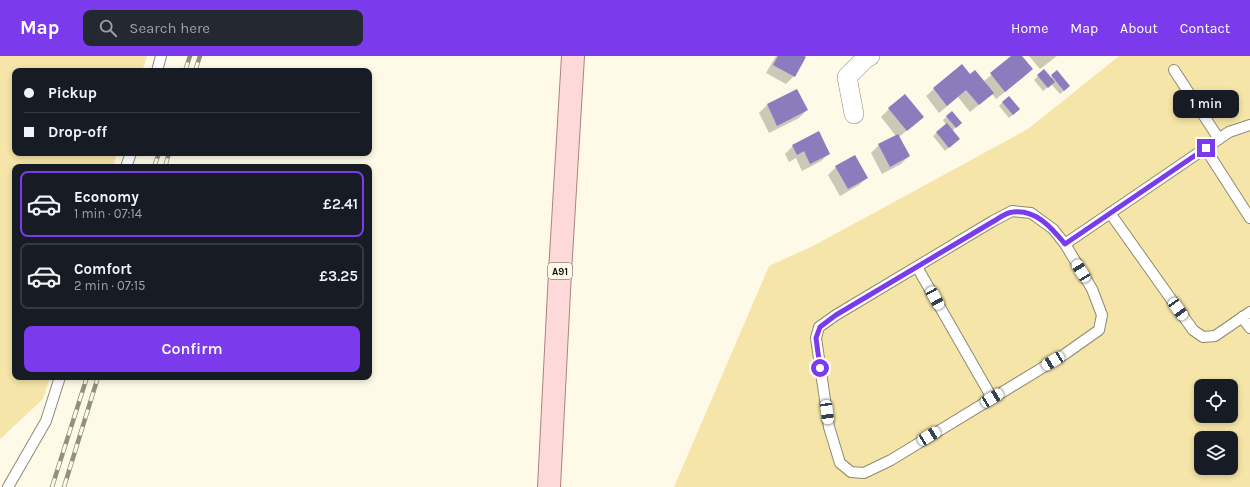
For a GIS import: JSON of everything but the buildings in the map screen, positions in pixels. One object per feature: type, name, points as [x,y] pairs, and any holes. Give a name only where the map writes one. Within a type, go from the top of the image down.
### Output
[{"type":"main road","name":"A91","points":[[550,487],[560,272],[573,56]]},
{"type":"street","points":[[854,114],[847,77],[866,58],[870,56]]},
{"type":"lane","points":[[157,68],[161,56]]},
{"type":"lane","points":[[1174,70],[1219,139]]},
{"type":"lane","points":[[1065,244],[1228,132],[1250,125]]},
{"type":"lane","points":[[1205,148],[1250,218]]},
{"type":"lane","points":[[1012,211],[1031,214],[1052,228],[1065,244],[1092,289],[1102,316],[1099,330],[1065,354],[891,460],[864,474],[851,472],[840,463],[829,426],[816,338],[820,327],[836,315],[917,267],[1012,211]]},
{"type":"lane","points":[[1110,214],[1193,330],[1203,337],[1214,336],[1246,314],[1250,328]]},
{"type":"lane","points":[[917,267],[992,398]]},
{"type":"lane","points":[[8,487],[46,421],[59,380]]},
{"type":"shaded area","points":[[0,56],[147,56],[143,68],[12,68],[12,156],[116,156],[114,164],[12,164],[12,380],[49,380],[43,399],[0,439]]},
{"type":"shaded area","points":[[1119,56],[1250,56],[1250,487],[674,487],[769,266],[813,246],[1028,129]]},
{"type":"railway","points":[[186,68],[190,56]]},
{"type":"railway","points":[[196,68],[200,56]]},
{"type":"railway","points":[[155,164],[158,156]]},
{"type":"railway","points":[[166,164],[168,156]]},
{"type":"railway","points":[[52,487],[86,380]]},
{"type":"railway","points":[[64,487],[97,380]]},
{"type":"route","points":[[820,368],[816,338],[820,327],[836,315],[994,221],[1012,211],[1031,214],[1052,228],[1065,244],[1206,148]]}]
